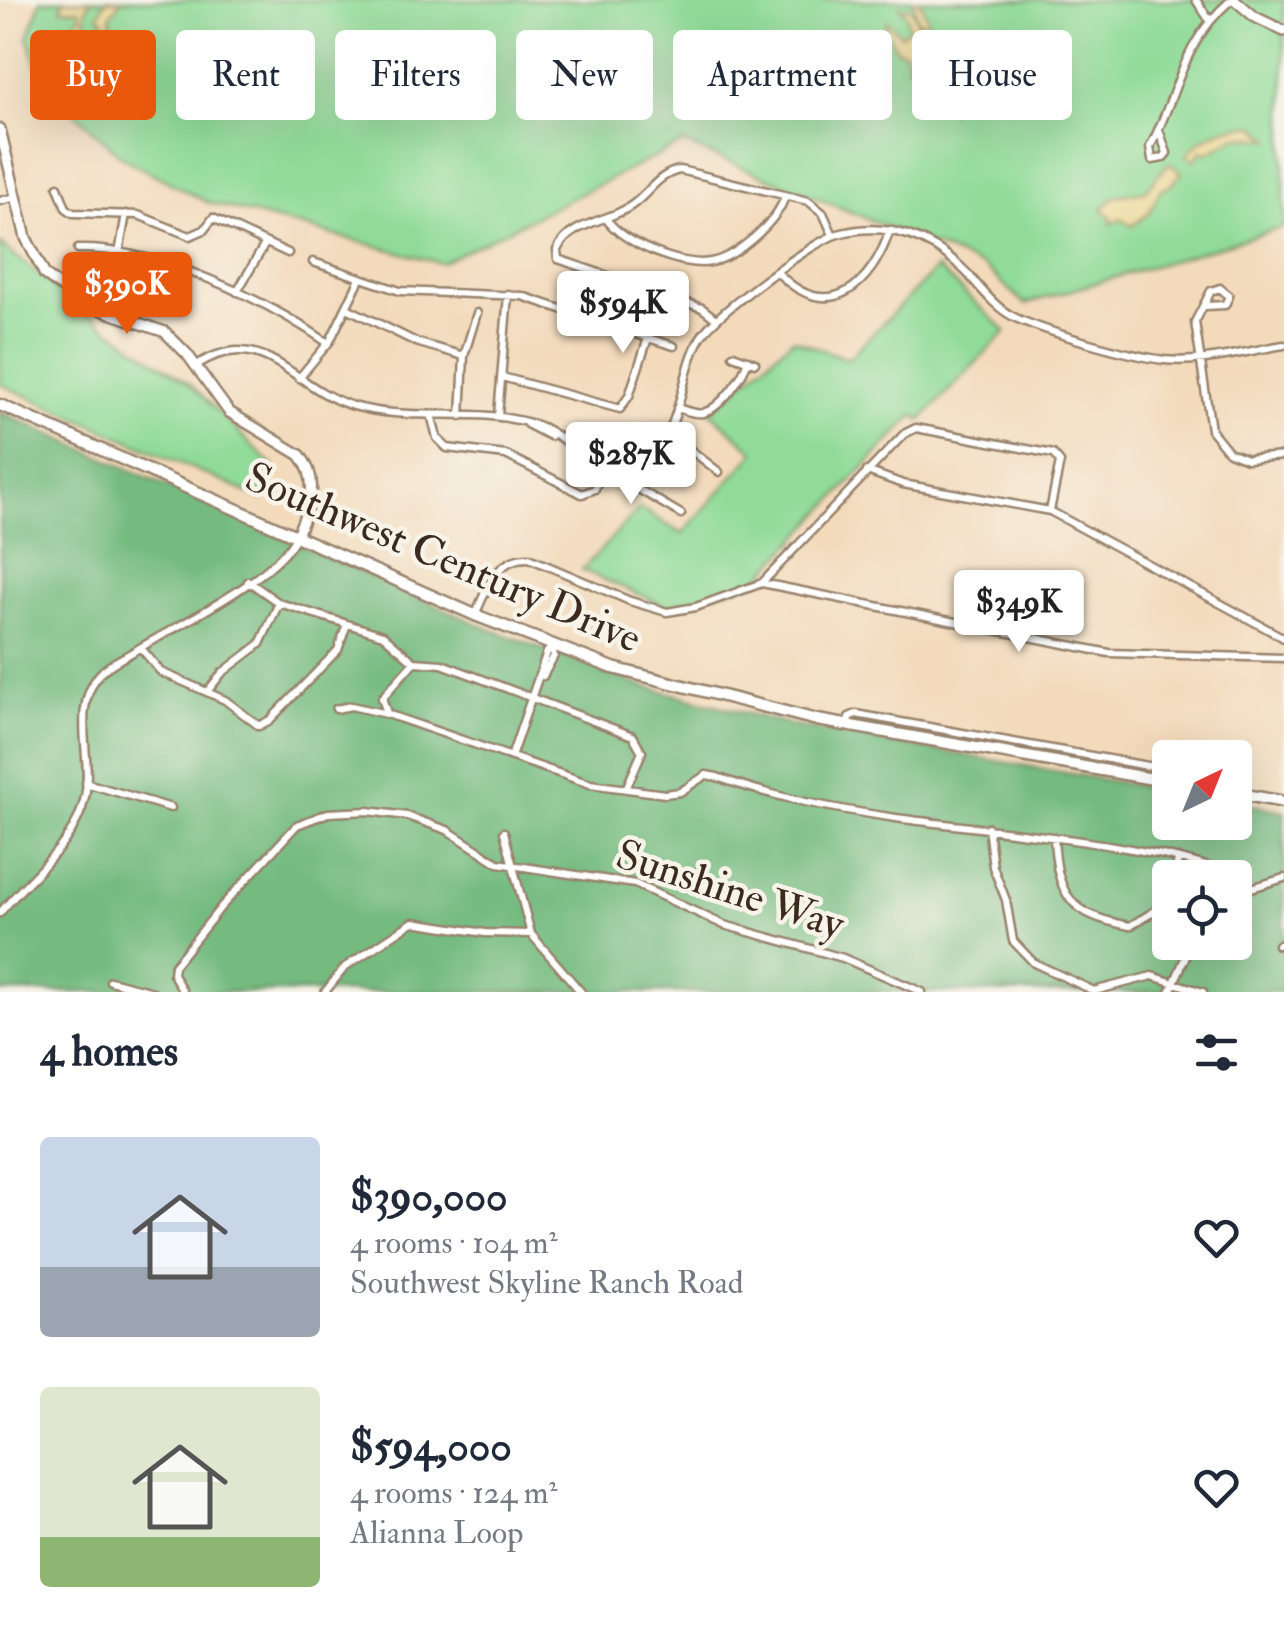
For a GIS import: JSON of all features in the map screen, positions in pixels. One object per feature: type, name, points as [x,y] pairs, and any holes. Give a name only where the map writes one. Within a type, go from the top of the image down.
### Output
[{"type":"main road","name":"Southwest Century Drive","points":[[0,405],[552,647],[685,690],[848,726],[1152,779]]},
{"type":"main road","points":[[1252,797],[1284,802]]},
{"type":"street","points":[[1196,0],[1210,21]]},
{"type":"street","points":[[1159,130],[1180,66],[1210,21],[1233,0],[1254,17],[1284,31]]},
{"type":"street","points":[[0,129],[29,248],[53,284],[84,304],[165,332],[229,412],[287,444],[307,464],[313,494],[286,554],[107,668],[90,690],[84,727],[86,784],[70,833],[0,914]]},
{"type":"street","points":[[716,319],[702,308],[580,268],[557,255],[566,236],[636,203],[663,176],[680,170],[817,207],[833,235]]},
{"type":"street","points":[[58,187],[62,200],[73,213],[126,214],[182,236],[198,233],[213,218],[288,253]]},
{"type":"street","points":[[606,218],[628,241],[708,263],[730,254],[777,216],[786,196]]},
{"type":"street","points":[[0,200],[16,197]]},
{"type":"street","points":[[115,276],[126,214]]},
{"type":"street","points":[[195,366],[228,350],[244,350],[276,360],[299,378],[350,404],[383,414],[432,418],[498,416],[526,424],[604,462],[634,462],[652,454],[670,434],[690,356],[716,319],[797,255],[833,235],[855,229],[911,235],[947,254],[994,304],[1013,317],[1163,360],[1284,345]]},
{"type":"street","points":[[778,272],[809,296],[830,298],[852,290],[884,253],[890,230]]},
{"type":"street","points":[[237,292],[265,244]]},
{"type":"street","points":[[78,249],[120,250],[237,292],[278,310],[328,343]]},
{"type":"street","points":[[313,262],[400,292],[508,294],[674,346]]},
{"type":"street","points":[[299,378],[328,343],[359,280]]},
{"type":"street","points":[[498,416],[508,294]]},
{"type":"street","points":[[1206,306],[1195,322],[1211,430],[1219,443],[1247,459],[1284,456]]},
{"type":"street","points":[[347,308],[416,342],[464,356]]},
{"type":"street","points":[[461,416],[464,356],[477,313]]},
{"type":"street","points":[[502,377],[620,409],[630,396],[648,338]]},
{"type":"street","points":[[677,408],[703,413],[711,409],[751,362],[733,355]]},
{"type":"street","points":[[432,418],[437,438],[447,448],[506,455],[582,494],[596,489],[604,462]]},
{"type":"street","points":[[475,614],[500,568],[519,558],[546,562],[630,602],[667,612],[696,608],[762,583],[904,434],[916,428],[1048,452],[1060,462],[1050,511]]},
{"type":"street","points":[[670,434],[719,472]]},
{"type":"street","points":[[634,462],[640,490],[681,514]]},
{"type":"street","points":[[867,472],[902,484],[1050,511],[1284,638]]},
{"type":"street","points":[[248,581],[280,603],[383,635],[414,662],[442,664],[636,739],[642,752],[626,789]]},
{"type":"street","points":[[762,583],[1109,653],[1284,658]]},
{"type":"street","points":[[207,692],[222,673],[260,644],[280,603]]},
{"type":"street","points":[[141,648],[161,672],[225,700],[252,724],[265,724],[333,656],[348,624]]},
{"type":"street","points":[[511,757],[554,656],[552,647]]},
{"type":"street","points":[[387,714],[382,698],[414,662]]},
{"type":"street","points":[[336,710],[351,706],[387,714],[576,781],[680,792],[706,775],[832,807],[1054,837],[1173,860]]},
{"type":"street","points":[[848,726],[849,717],[856,714],[1152,767]]},
{"type":"street","points":[[86,784],[171,808]]},
{"type":"street","name":"Sunshine Way","points":[[183,992],[173,974],[178,958],[287,835],[316,816],[344,810],[407,816],[447,830],[485,856],[513,867],[635,884],[724,924],[842,958],[922,992]]},
{"type":"street","points":[[988,827],[1008,927],[1021,954],[1094,991],[1140,977],[1175,980],[1204,992]]},
{"type":"street","points":[[504,832],[531,934],[581,992]]},
{"type":"street","points":[[1054,837],[1063,894],[1080,910],[1130,926],[1152,913]]},
{"type":"street","points":[[1252,885],[1284,878]]},
{"type":"street","points":[[325,992],[344,967],[412,922],[486,933],[531,934]]},
{"type":"street","points":[[1170,992],[1184,960]]},
{"type":"street","points":[[110,981],[153,992]]},
{"type":"green space","points":[[41,0],[1284,0],[1284,227],[1025,304],[985,267],[683,143],[441,263],[207,202],[123,158],[82,120],[156,120],[156,30],[31,30]]},
{"type":"green space","points":[[0,244],[104,326],[190,384],[273,466],[262,499],[0,384]]},
{"type":"green space","points":[[937,268],[1006,331],[921,420],[914,415],[763,574],[750,583],[668,607],[582,570],[640,508],[682,534],[755,452],[710,412],[793,339],[848,359]]},
{"type":"green space","points":[[0,412],[487,628],[639,685],[795,726],[1152,788],[1152,840],[1252,840],[1252,805],[1284,811],[1284,992],[0,992]]},
{"type":"sand","points":[[64,0],[92,0],[86,9],[85,30],[65,30],[81,17],[79,9],[61,9]]},
{"type":"sand","points":[[106,0],[121,0],[111,14],[111,30],[101,30],[104,20],[98,16]]},
{"type":"sand","points":[[913,0],[919,0],[928,20],[925,23],[916,19],[920,30],[912,30],[908,68],[906,52],[896,49],[892,30],[885,27],[887,21],[901,35],[909,29],[907,16],[900,7],[911,9],[917,18]]},
{"type":"sand","points":[[1256,126],[1271,139],[1238,136],[1208,153],[1202,151],[1194,160],[1187,155],[1216,132]]},
{"type":"sand","points":[[1169,163],[1182,173],[1169,187],[1161,189],[1148,214],[1132,226],[1122,219],[1111,224],[1111,217],[1102,209],[1116,196],[1145,191]]}]
